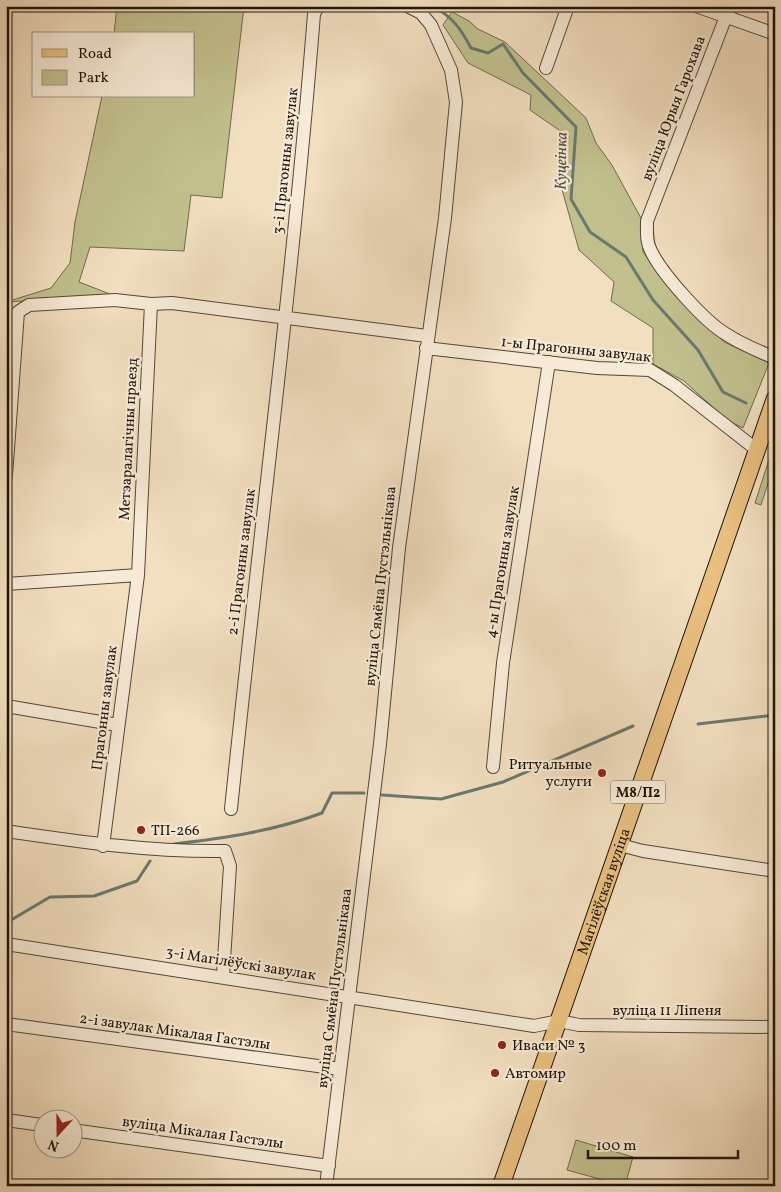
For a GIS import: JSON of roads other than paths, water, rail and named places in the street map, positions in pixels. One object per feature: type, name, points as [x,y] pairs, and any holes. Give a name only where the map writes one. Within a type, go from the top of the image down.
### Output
[{"type":"main road","name":"Магілёўская вуліца","points":[[501,1186],[775,398]]},
{"type":"street","name":"3-і Прагонны завулак","points":[[284,319],[303,160],[314,14],[318,6]]},
{"type":"street","name":"вуліца Сямёна Пустэльнікава","points":[[326,1186],[380,744],[399,548],[445,218],[456,102],[451,70],[431,25],[421,14],[406,6]]},
{"type":"street","points":[[546,68],[568,6]]},
{"type":"street","points":[[696,6],[728,11],[775,34]]},
{"type":"street","name":"вуліца Юрыя Гарохава","points":[[728,11],[647,221],[646,235],[651,250],[664,273],[684,296],[724,334],[775,358]]},
{"type":"street","name":"1-ы Прагонны завулак","points":[[6,476],[18,312],[29,305],[115,300],[151,304],[172,303],[284,319],[549,362],[650,370],[674,385],[757,450]]},
{"type":"street","name":"Метэаралагічны праезд","points":[[138,575],[151,304]]},
{"type":"street","name":"2-і Прагонны завулак","points":[[231,809],[284,319]]},
{"type":"street","name":"4-ы Прагонны завулак","points":[[493,767],[503,663],[549,362]]},
{"type":"street","points":[[6,584],[138,575]]},
{"type":"street","name":"Прагонны завулак","points":[[103,846],[138,575]]},
{"type":"street","points":[[6,706],[118,725]]},
{"type":"street","points":[[6,831],[103,846],[171,852],[225,851],[230,866],[223,976]]},
{"type":"street","points":[[620,845],[643,851],[775,871]]},
{"type":"street","name":"3-і Магілёўскі завулак","points":[[6,944],[223,976],[534,1026],[559,1021]]},
{"type":"street","name":"вуліца 11 Ліпеня","points":[[559,1021],[579,1025],[775,1027]]},
{"type":"street","name":"2-і завулак Мікалая Гастэлы","points":[[6,1024],[340,1069]]},
{"type":"street","points":[[6,1120],[32,1124]]},
{"type":"street","name":"вуліца Мікалая Гастэлы","points":[[82,1131],[329,1166]]},
{"type":"waterway","name":"Куцеінка","points":[[432,6],[445,14],[455,24],[471,48],[488,53],[503,44],[523,73],[576,127],[571,199],[590,232],[626,257],[653,300],[698,350],[723,392],[746,403]]},
{"type":"waterway","points":[[698,724],[775,715]]},
{"type":"waterway","points":[[382,795],[441,799],[503,782],[633,726]]},
{"type":"waterway","points":[[174,844],[231,836],[286,825],[322,813],[332,793],[364,793]]},
{"type":"waterway","points":[[6,923],[50,897],[94,896],[137,881],[150,861]]},
{"type":"place","name":"Ритуальные услуги","points":[[602,773]]},
{"type":"place","name":"ТП-266","points":[[141,830]]},
{"type":"place","name":"Иваси № 3","points":[[502,1045]]},
{"type":"place","name":"Автомир","points":[[495,1073]]}]
